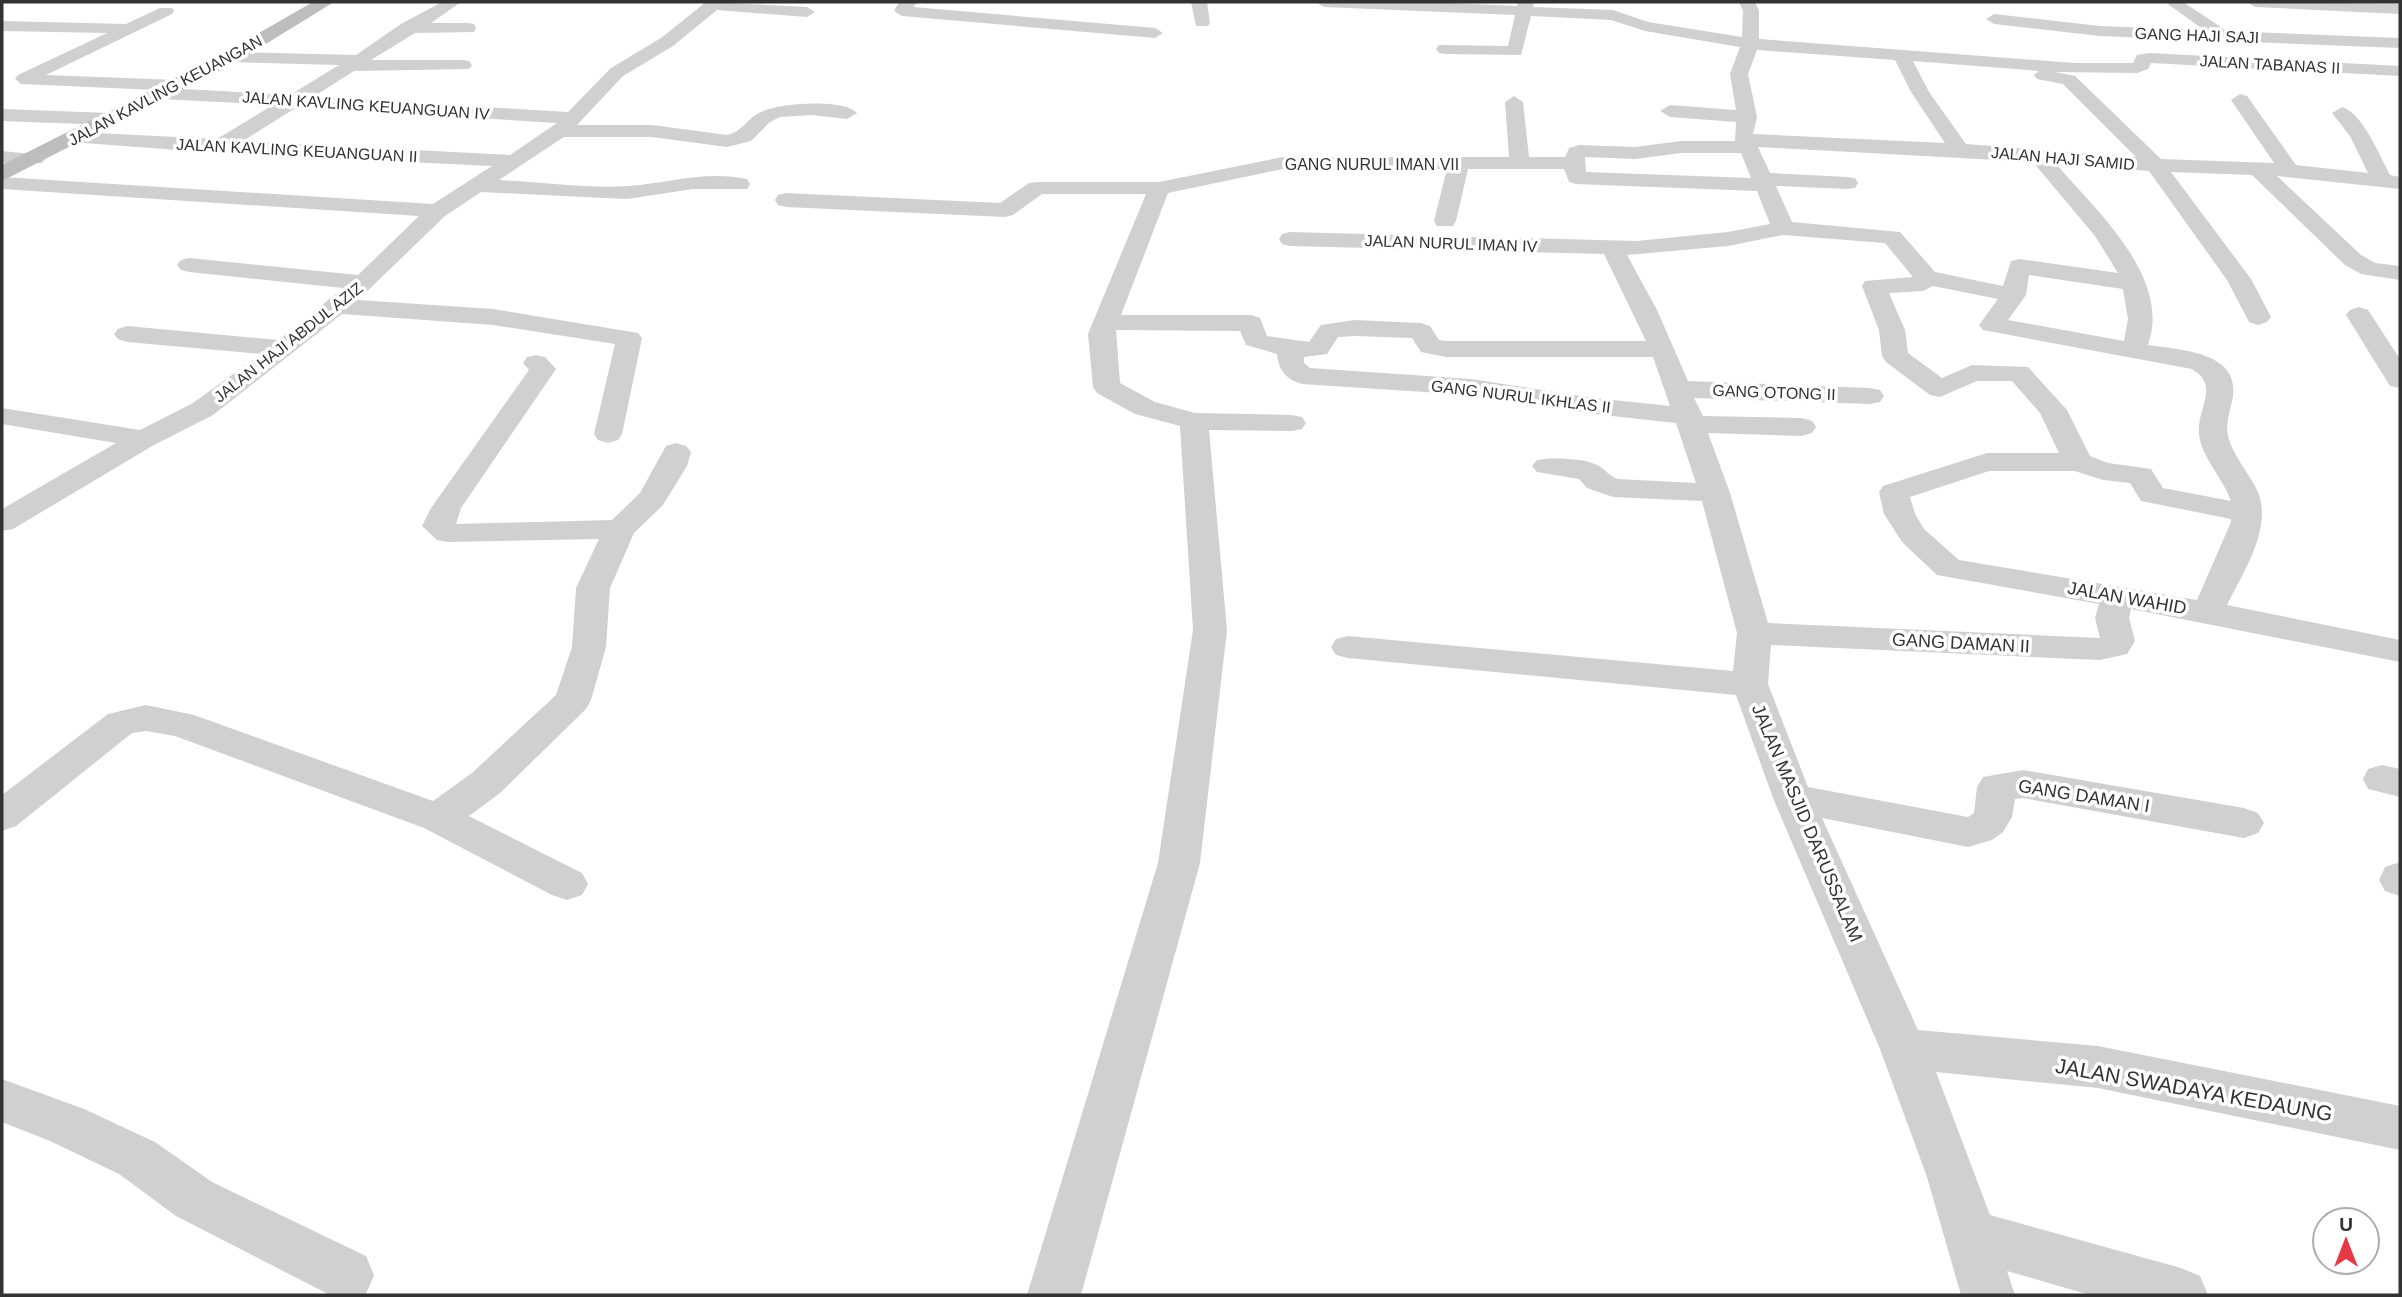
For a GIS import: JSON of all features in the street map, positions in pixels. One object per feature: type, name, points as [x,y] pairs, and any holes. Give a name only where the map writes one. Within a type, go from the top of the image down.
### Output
[{"type":"street","name":"JALAN KAVLING KEUANGAN","points":[[2,174],[170,89],[325,2]]},
{"type":"street","points":[[219,146],[453,2]]},
{"type":"street","points":[[910,2],[902,7],[902,11],[1155,33],[1139,12]]},
{"type":"street","points":[[1199,2],[1202,23]]},
{"type":"street","points":[[1324,2],[1525,6],[1613,15],[1645,26],[1750,44],[2029,65],[2039,74],[2069,80],[2155,165],[2239,279],[2258,317]]},
{"type":"street","points":[[1746,2],[1751,11],[1750,44],[1739,74],[1747,117],[1746,143],[1783,228]]},
{"type":"street","points":[[2255,2],[2400,9]]},
{"type":"street","points":[[715,3],[807,12]]},
{"type":"street","name":"JALAN HAJI ABDUL AZIZ","points":[[2,522],[144,439],[203,409],[285,348],[364,283],[437,211],[516,161],[565,124],[617,72],[667,42],[715,3]]},
{"type":"street","points":[[1986,3],[1994,19],[2014,42],[2007,54],[2008,63]]},
{"type":"street","points":[[1445,49],[1515,51],[1525,6]]},
{"type":"street","points":[[2172,9],[2222,35]]},
{"type":"street","points":[[2371,9],[2400,29]]},
{"type":"street","points":[[1053,10],[1066,27]]},
{"type":"street","points":[[2,26],[130,28],[166,11]]},
{"type":"street","points":[[53,27],[84,12]]},
{"type":"street","name":"GANG HAJI SAJI","points":[[1994,19],[2100,31],[2400,43]]},
{"type":"street","name":"JALAN KAVLING KEUANGUAN IV","points":[[130,28],[24,79],[652,131],[727,141],[744,137],[763,118],[783,111],[812,109],[847,113]]},
{"type":"street","points":[[407,28],[468,28]]},
{"type":"street","points":[[2256,37],[2292,65]]},
{"type":"street","points":[[1901,54],[1920,92],[1960,150]]},
{"type":"street","points":[[230,57],[463,65]]},
{"type":"street","name":"JALAN TABANAS II","points":[[2029,65],[2127,69],[2137,68],[2148,58],[2400,71]]},
{"type":"street","points":[[2240,100],[2289,170]]},
{"type":"street","points":[[1514,102],[1520,139],[1516,145],[1520,162]]},
{"type":"street","points":[[1671,111],[1747,117]]},
{"type":"street","points":[[2342,113],[2391,182]]},
{"type":"street","points":[[2,115],[113,119]]},
{"type":"street","name":"JALAN KAVLING KEUANGUAN II","points":[[77,138],[516,161]]},
{"type":"street","name":"JALAN HAJI SAMID","points":[[1746,143],[1960,150],[2155,165],[2289,170],[2391,182]]},
{"type":"street","name":"GANG NURUL IMAN VII","points":[[786,200],[1005,210],[1037,188],[1159,188],[1283,163],[1574,163],[1576,152],[1580,151],[1635,153],[1746,143]]},
{"type":"street","points":[[2039,156],[2104,230],[2134,283],[2142,320],[2133,350]]},
{"type":"street","points":[[2,157],[34,159]]},
{"type":"street","points":[[1445,221],[1459,163]]},
{"type":"street","points":[[1574,163],[1576,177],[1847,183]]},
{"type":"street","points":[[2258,169],[2353,260],[2369,270],[2400,273]]},
{"type":"street","points":[[2,183],[437,211]]},
{"type":"street","points":[[478,185],[627,193],[693,183],[739,184]]},
{"type":"street","points":[[1159,188],[1101,334],[1107,387],[1145,408],[1194,421],[1292,423]]},
{"type":"street","points":[[82,207],[113,191]]},
{"type":"street","points":[[1624,241],[1738,237],[1783,228],[1892,237],[1927,278],[2014,295]]},
{"type":"street","name":"JALAN NURUL IMAN IV","points":[[1290,239],[1624,241]]},
{"type":"street","name":"JALAN MASJID DARUSSALAM","points":[[1624,241],[1715,493],[1754,633],[1750,684],[1793,798],[1903,1049],[1952,1177],[1988,1295]]},
{"type":"street","points":[[189,265],[364,283]]},
{"type":"street","points":[[1983,340],[2014,295],[2019,266],[2134,283]]},
{"type":"street","points":[[1927,278],[1923,284],[1874,286],[1892,330],[1895,356],[1940,388],[1972,373],[2019,373],[2053,410],[2078,463],[2103,471],[2140,475],[2152,495],[2248,513]]},
{"type":"street","points":[[335,306],[492,317],[629,338],[608,434]]},
{"type":"street","points":[[2359,315],[2400,380]]},
{"type":"street","points":[[1106,322],[1238,321],[1251,323],[1255,340],[1266,345],[1312,350],[1318,348],[1330,330],[1354,328],[1421,331],[1430,346],[1446,349],[1663,349]]},
{"type":"street","points":[[127,334],[285,348]]},
{"type":"street","points":[[1983,340],[2001,373]]},
{"type":"street","points":[[1983,340],[2133,350],[2200,362],[2217,373],[2219,400],[2213,434],[2241,488],[2248,513],[2226,574],[2207,612]]},
{"type":"street","name":"GANG NURUL IKHLAS II","points":[[1290,348],[1291,365],[1303,376],[1471,387],[1594,406],[1686,410]]},
{"type":"street","points":[[536,363],[543,369],[446,508],[438,526],[448,533],[463,534],[620,529]]},
{"type":"street","name":"GANG OTONG II","points":[[1686,410],[1870,396]]},
{"type":"street","points":[[1686,410],[1802,428]]},
{"type":"street","points":[[2,416],[144,439]]},
{"type":"street","points":[[1054,1295],[1179,863],[1210,630],[1194,421]]},
{"type":"street","points":[[438,818],[486,783],[573,700],[589,647],[593,588],[620,529],[652,499],[672,466],[676,452]]},
{"type":"street","name":"JALAN WAHID","points":[[2078,463],[1987,463],[1894,492],[1894,503],[1917,539],[1934,559],[1949,568],[2207,612],[2400,651]]},
{"type":"street","points":[[1547,466],[1588,471],[1598,482],[1613,488],[1715,493]]},
{"type":"street","name":"GANG DAMAN II","points":[[1754,633],[2100,649],[2115,646],[2118,641],[2112,618],[2117,597]]},
{"type":"street","points":[[1348,647],[1750,684]]},
{"type":"street","points":[[2,816],[121,723],[146,718],[181,724],[438,818],[567,884]]},
{"type":"street","name":"GANG DAMAN I","points":[[1793,798],[1968,832],[1985,829],[1991,822],[1997,787],[2023,785],[2244,823]]},
{"type":"street","name":"JALAN SWADAYA KEDAUNG","points":[[1903,1049],[2098,1068],[2400,1128]]},
{"type":"street","points":[[2,1100],[67,1125],[137,1158],[194,1199],[346,1275]]},
{"type":"street","points":[[1970,1235],[2181,1295]]}]
